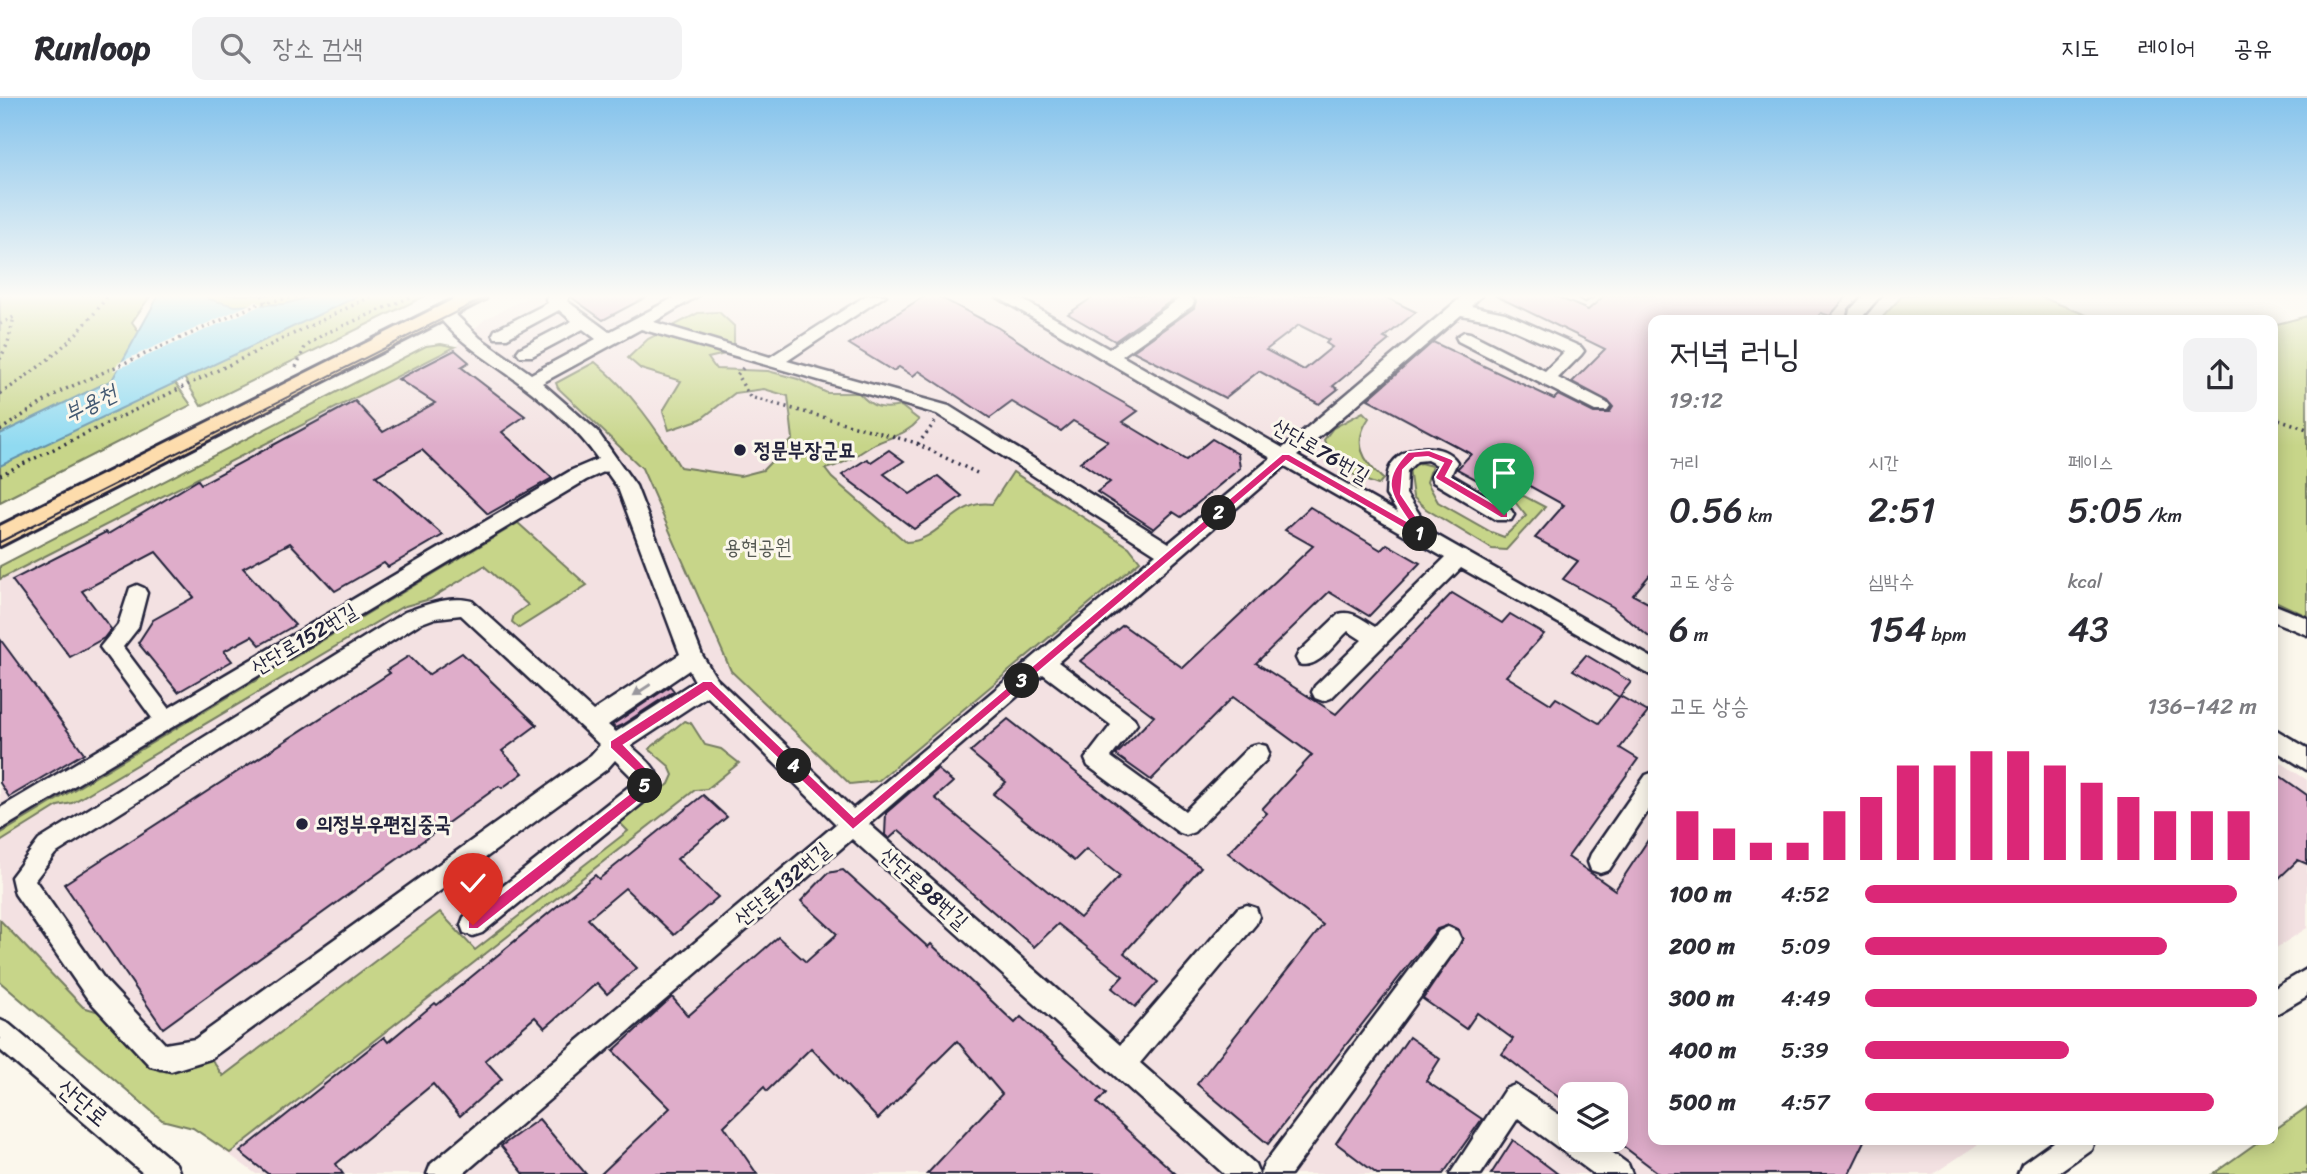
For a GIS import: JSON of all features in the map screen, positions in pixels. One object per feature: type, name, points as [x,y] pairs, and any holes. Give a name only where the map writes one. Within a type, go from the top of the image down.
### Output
[{"type":"main road","points":[[0,537],[378,345]]},
{"type":"lane","name":"산단로98번길","points":[[478,345],[530,382],[591,435],[611,461],[627,486],[692,657],[708,684],[853,825],[1245,1174]]},
{"type":"lane","points":[[526,352],[539,345]]},
{"type":"lane","points":[[530,382],[598,345]]},
{"type":"lane","points":[[713,345],[943,410],[1171,554]]},
{"type":"lane","points":[[772,363],[800,345]]},
{"type":"lane","name":"산단로76번길","points":[[1089,345],[1648,666]]},
{"type":"lane","points":[[1110,357],[1126,345]]},
{"type":"lane","name":"산단로132번길","points":[[440,1174],[1415,345]]},
{"type":"lane","points":[[1480,345],[1601,407]]},
{"type":"lane","points":[[1546,379],[1575,351],[1562,345]]},
{"type":"lane","points":[[1424,537],[1396,495],[1398,468],[1412,455],[1429,454],[1448,461],[1440,477],[1504,515]]},
{"type":"lane","name":"산단로152번길","points":[[0,820],[579,475],[611,461]]},
{"type":"lane","points":[[1324,692],[1459,557]]},
{"type":"lane","points":[[137,593],[128,628],[111,647],[166,721]]},
{"type":"lane","points":[[473,925],[642,790],[647,784],[647,775],[615,745],[465,607],[434,610],[412,618],[47,847],[23,877],[24,886],[96,989],[159,1057],[172,1058],[201,1050],[599,762],[615,745],[708,684]]},
{"type":"lane","points":[[2278,614],[2307,627]]},
{"type":"lane","points":[[1307,658],[1346,620],[1377,639]]},
{"type":"lane","points":[[592,724],[692,657]]},
{"type":"lane","points":[[1044,662],[1126,723],[1096,759],[1186,825],[1258,753]]},
{"type":"lane","points":[[2278,740],[2307,760]]},
{"type":"lane","points":[[1600,862],[1648,791]]},
{"type":"lane","points":[[1121,1064],[1247,916]]},
{"type":"lane","points":[[1274,1174],[1448,939]]},
{"type":"lane","points":[[2278,1001],[2307,981]]},
{"type":"lane","name":"산단로","points":[[0,1033],[166,1174]]},
{"type":"lane","points":[[1464,1174],[1515,1099],[1558,1130]]},
{"type":"lane","points":[[2032,1174],[2073,1145]]},
{"type":"lane","points":[[1588,1152],[1618,1174]]},
{"type":"path","points":[[0,394],[36,371],[68,345]]},
{"type":"path","points":[[0,430],[59,392],[165,345]]},
{"type":"path","points":[[0,475],[270,345]]},
{"type":"path","points":[[292,374],[306,345]]},
{"type":"path","points":[[746,363],[737,375],[750,397],[918,444],[977,473]]},
{"type":"path","points":[[918,444],[938,418]]},
{"type":"path","points":[[2278,419],[2307,429]]},
{"type":"shaded area","points":[[457,345],[1648,345],[1648,1145],[1977,1145],[1933,1174],[256,1174],[193,1128],[162,1120],[0,982],[0,580]]},
{"type":"shaded area","points":[[2278,760],[2307,780],[2307,928],[2278,947]]},
{"type":"green space","points":[[0,345],[149,345],[191,405],[0,502]]},
{"type":"green space","points":[[165,345],[325,345],[201,406]]},
{"type":"green space","name":"용현공원","points":[[641,345],[732,345],[725,354],[708,358],[716,369],[768,371],[798,379],[827,393],[859,393],[878,407],[901,406],[919,420],[914,425],[846,462],[825,469],[906,542],[929,535],[968,507],[992,504],[1013,472],[1129,547],[1140,561],[878,781],[850,784],[731,671],[642,468],[558,388],[556,383],[595,362],[620,385],[642,411],[680,467],[740,476],[763,470],[793,439],[788,396],[764,389],[735,393],[701,419],[669,430],[663,411],[681,381],[641,369],[628,358]]},
{"type":"green space","points":[[2278,345],[2307,345],[2307,616],[2278,602]]},
{"type":"green space","points":[[426,346],[455,347],[0,579],[0,566]]},
{"type":"green space","points":[[1363,412],[1369,418],[1361,436],[1362,451],[1383,479],[1378,485],[1360,478],[1338,464],[1324,440],[1333,428]]},
{"type":"green space","points":[[1420,463],[1432,466],[1427,482],[1438,502],[1504,537],[1526,516],[1515,502],[1518,497],[1524,496],[1545,507],[1506,550],[1492,549],[1426,509],[1413,497],[1409,468]]},
{"type":"green space","points":[[518,523],[587,585],[519,628],[512,622],[514,615],[528,605],[484,566],[430,599],[402,607],[72,803],[58,806],[0,842],[0,834]]},
{"type":"green space","points":[[684,721],[691,723],[705,745],[721,749],[739,763],[707,789],[695,790],[230,1153],[193,1128],[162,1120],[0,982],[0,920],[83,1007],[106,1014],[152,1067],[160,1071],[200,1060],[212,1060],[223,1076],[440,912],[475,950],[628,831],[620,823],[669,784],[673,775],[669,766],[649,749]]},
{"type":"green space","points":[[2307,1107],[2307,1174],[2213,1174],[2254,1145],[2278,1145],[2278,1127]]},
{"type":"water","name":"부용천","points":[[131,345],[254,345],[0,466],[0,434],[112,380]]},
{"type":"pier","points":[[158,345],[171,345],[113,371],[118,363]]},
{"type":"building","points":[[851,345],[1025,345],[1138,411],[1123,422],[1186,460],[1212,439],[1238,454],[1240,468],[1181,517],[1173,512],[1154,529],[1097,492],[1110,482],[1080,462],[1108,441],[1073,421],[1061,431],[1012,402],[990,418],[919,371],[913,376],[899,367],[893,371]]},
{"type":"building","points":[[1141,345],[1272,345],[1266,350],[1304,370],[1332,347],[1329,345],[1383,345],[1333,386],[1338,389],[1319,404],[1259,371],[1225,398],[1133,351]]},
{"type":"building","points":[[1429,345],[1440,345],[1554,399],[1558,395],[1594,413],[1609,413],[1613,407],[1608,401],[1572,382],[1605,349],[1597,345],[1648,345],[1648,577],[1633,595],[1648,603],[1648,636],[1613,607],[1563,579],[1578,561],[1535,538],[1564,505],[1526,484],[1512,499],[1457,469],[1471,454],[1368,399]]},
{"type":"building","points":[[455,350],[469,362],[461,367],[525,416],[502,432],[552,478],[488,514],[422,450],[376,476],[443,535],[388,567],[384,563],[335,591],[290,543],[243,568],[295,625],[260,645],[252,636],[224,651],[232,661],[178,692],[138,643],[153,620],[194,597],[156,552],[82,591],[111,629],[104,638],[70,657],[12,580],[106,532],[108,534],[198,480],[201,484],[355,401],[383,432],[435,403],[398,379]]},
{"type":"building","points":[[889,450],[904,461],[884,474],[910,494],[938,476],[962,496],[914,529],[842,475],[867,459],[871,462]]},
{"type":"building","points":[[1310,507],[1381,550],[1387,544],[1420,563],[1369,616],[1329,592],[1256,663],[1336,714],[1452,593],[1502,623],[1510,614],[1544,634],[1506,676],[1551,704],[1556,698],[1599,723],[1619,697],[1573,670],[1586,655],[1631,682],[1620,696],[1648,712],[1620,748],[1638,759],[1568,857],[1615,890],[1648,840],[1648,1145],[1863,1145],[1849,1174],[1660,1174],[1628,1150],[1628,1082],[1558,1082],[1558,1097],[1502,1054],[1513,1039],[1477,1013],[1466,1029],[1423,999],[1463,940],[1459,930],[1449,925],[1437,929],[1268,1144],[1197,1084],[1323,925],[1228,853],[1267,813],[1262,809],[1312,755],[1233,697],[1151,780],[1116,755],[1154,716],[1080,661],[1123,625],[1183,668],[1313,546],[1285,530]]},
{"type":"building","points":[[0,639],[84,753],[9,797],[0,783]]},
{"type":"building","name":"의정부우편집중국","points":[[462,653],[537,725],[502,751],[523,773],[502,788],[499,786],[163,1028],[64,884],[390,673],[387,670],[409,656],[428,675]]},
{"type":"building","points":[[670,686],[674,691],[622,725],[615,728],[612,725]]},
{"type":"building","points":[[1008,719],[1157,836],[1201,867],[1124,953],[1158,982],[1135,1007],[1112,988],[1123,976],[1058,924],[1034,947],[899,830],[889,839],[885,835],[886,813],[937,769],[953,782],[935,798],[1080,918],[1120,876],[1086,849],[1074,861],[993,794],[1006,782],[970,752]]},
{"type":"building","points":[[2278,775],[2307,795],[2307,864],[2298,860],[2278,879]]},
{"type":"building","points":[[703,795],[727,817],[677,859],[718,897],[674,935],[625,888],[588,919],[637,968],[607,994],[597,983],[545,1028],[535,1017],[485,1060],[502,1079],[460,1116],[433,1084],[336,1164],[343,1174],[268,1174],[240,1152],[384,1037],[388,1042],[435,1003],[437,1005],[595,875],[599,879]]},
{"type":"building","points":[[843,870],[928,947],[931,944],[1015,1023],[1021,1017],[1106,1093],[1097,1103],[1176,1174],[927,1174],[1002,1094],[957,1041],[878,1119],[811,1048],[767,1091],[764,1087],[724,1126],[757,1174],[601,1174],[670,1108],[613,1051],[672,997],[688,1016],[778,937],[806,962],[837,934],[801,901],[828,873]]},
{"type":"building","points":[[1409,1037],[1440,1059],[1426,1081],[1482,1119],[1443,1174],[1377,1174],[1336,1143]]},
{"type":"building","points":[[539,1119],[586,1174],[524,1174],[501,1146]]},
{"type":"building","points":[[1513,1140],[1558,1174],[1491,1174]]},
{"type":"tram line","points":[[0,542],[390,345]]},
{"type":"place","name":"정문부장군묘","points":[[740,450]]},
{"type":"place","name":"의정부우편집중국","points":[[302,824]]},
{"type":"route","points":[[473,925],[642,790],[647,784],[647,775],[615,745],[708,684],[853,825],[1286,456],[1424,537],[1396,495],[1398,468],[1412,455],[1429,454],[1448,461],[1440,477],[1504,515]]}]
